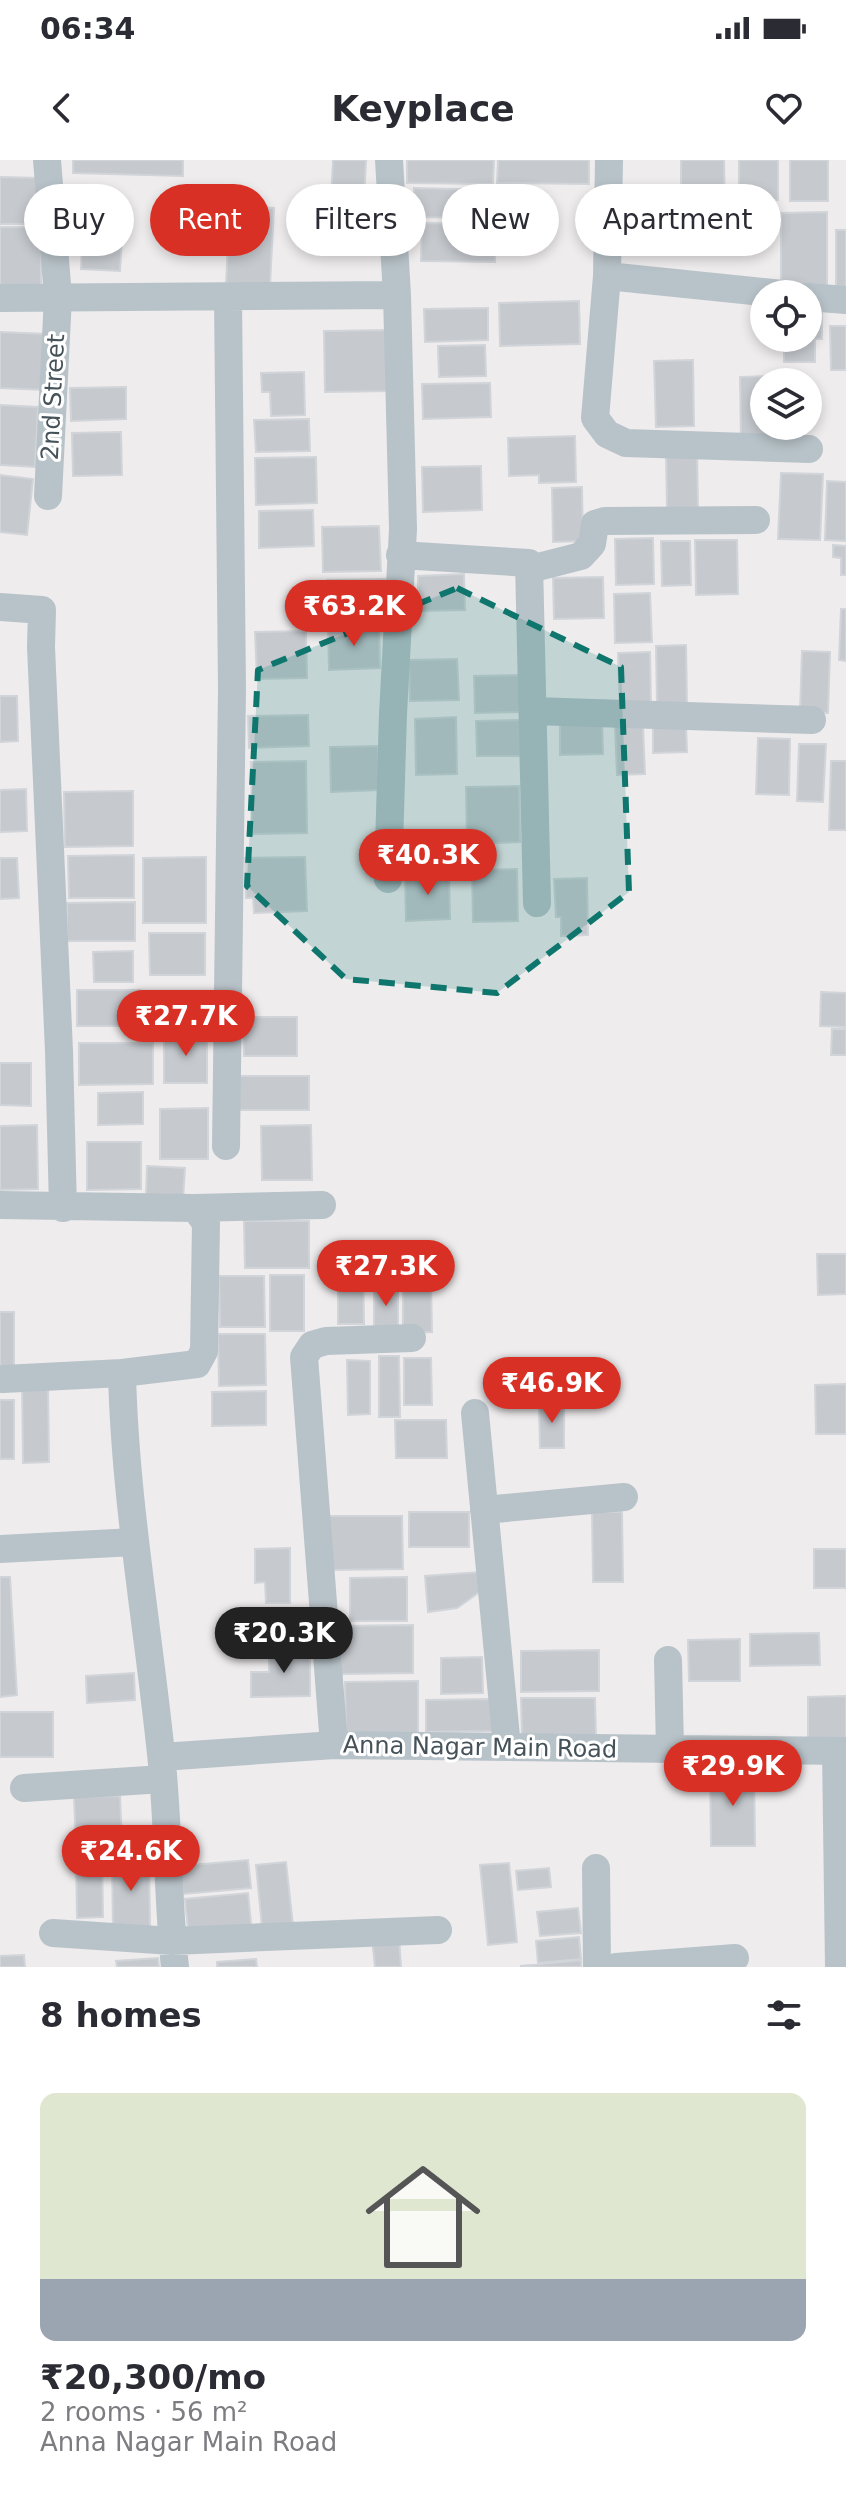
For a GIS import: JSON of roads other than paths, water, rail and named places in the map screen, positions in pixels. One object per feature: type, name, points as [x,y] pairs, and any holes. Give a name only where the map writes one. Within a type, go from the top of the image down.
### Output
[{"type":"street","name":"2nd Street","points":[[47,160],[58,297],[48,496]]},
{"type":"street","points":[[388,879],[403,529],[397,295],[389,160]]},
{"type":"street","points":[[609,160],[607,276],[595,418],[607,434],[626,443],[809,449]]},
{"type":"street","points":[[607,276],[750,291]]},
{"type":"street","points":[[0,298],[397,295]]},
{"type":"street","points":[[226,1146],[232,689],[228,297]]},
{"type":"street","points":[[822,298],[846,300]]},
{"type":"street","points":[[530,569],[581,556],[592,544],[595,524],[605,521],[756,520]]},
{"type":"street","points":[[400,555],[529,563],[537,903]]},
{"type":"street","points":[[0,607],[42,610],[63,1208]]},
{"type":"street","points":[[533,711],[812,720]]},
{"type":"street","points":[[0,1205],[63,1208],[322,1205]]},
{"type":"street","points":[[3,1379],[122,1373],[197,1364],[204,1351],[206,1223],[195,1208]]},
{"type":"street","points":[[334,1745],[304,1357],[312,1345],[326,1341],[412,1338]]},
{"type":"street","points":[[122,1373],[123,1431],[134,1542],[162,1768],[174,1954]]},
{"type":"street","points":[[475,1413],[507,1747]]},
{"type":"street","points":[[484,1510],[624,1497]]},
{"type":"street","points":[[0,1549],[134,1542]]},
{"type":"street","points":[[668,1660],[670,1749]]},
{"type":"street","name":"Anna Nagar Main Road","points":[[24,1788],[334,1745],[841,1751]]},
{"type":"street","points":[[839,1967],[841,1751]]},
{"type":"street","points":[[596,1868],[597,1967]]},
{"type":"street","points":[[53,1933],[174,1954],[438,1930]]},
{"type":"street","points":[[616,1967],[735,1958]]}]
